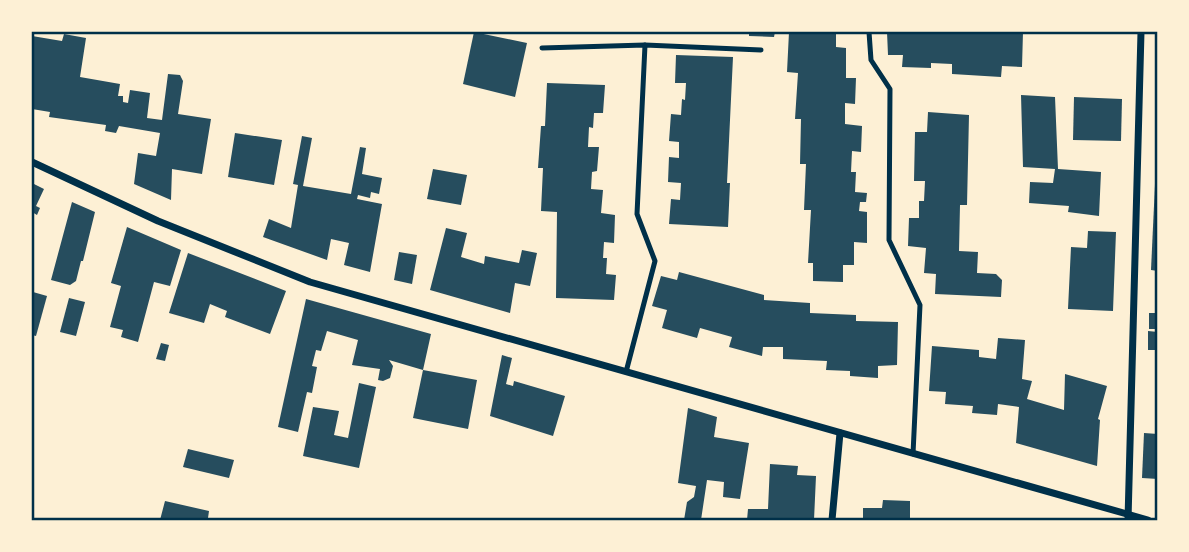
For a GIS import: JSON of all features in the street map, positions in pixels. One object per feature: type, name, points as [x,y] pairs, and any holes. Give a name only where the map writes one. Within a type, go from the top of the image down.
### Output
[{"type":"street","points":[[1127,517],[1141,32]]},
{"type":"street","points":[[32,162],[158,221],[310,282],[1127,517],[1148,520]]},
{"type":"street","points":[[832,520],[840,433]]},
{"type":"lane","points":[[869,32],[871,60],[890,89],[889,240],[920,305],[913,454]]},
{"type":"lane","points":[[542,48],[645,45],[761,50]]},
{"type":"lane","points":[[626,372],[655,261],[637,214],[645,45]]},
{"type":"building","points":[[474,32],[527,43],[515,97],[463,84]]},
{"type":"building","points":[[749,32],[775,32],[774,37],[749,36]]},
{"type":"building","points":[[789,32],[836,32],[836,47],[846,48],[846,78],[856,78],[855,104],[845,103],[845,124],[862,126],[861,152],[852,151],[851,172],[856,172],[855,192],[867,193],[866,202],[860,202],[859,211],[867,212],[867,243],[854,242],[854,265],[843,265],[843,282],[813,281],[813,263],[808,263],[811,210],[804,210],[806,164],[800,164],[801,119],[795,119],[798,73],[787,72]]},
{"type":"building","points":[[887,32],[1023,32],[1022,67],[1002,66],[1001,77],[952,74],[952,64],[931,63],[931,68],[902,67],[903,55],[888,55]]},
{"type":"building","points":[[64,34],[86,38],[80,77],[120,84],[118,96],[123,96],[123,102],[128,103],[130,90],[150,93],[147,118],[162,120],[168,74],[180,75],[183,81],[178,114],[211,119],[202,174],[172,169],[171,200],[134,184],[138,153],[156,156],[160,133],[119,126],[116,133],[105,131],[106,125],[49,117],[50,112],[32,109],[32,36],[62,41]]},
{"type":"building","points":[[676,55],[733,57],[727,183],[730,183],[728,227],[669,224],[671,199],[680,200],[681,183],[668,182],[669,157],[679,158],[679,142],[669,141],[671,114],[681,115],[686,83],[675,83]]},
{"type":"building","points":[[547,83],[605,85],[603,113],[594,113],[593,128],[589,127],[588,147],[599,147],[597,171],[592,172],[591,189],[603,190],[601,213],[615,215],[614,243],[604,242],[603,258],[607,258],[606,274],[616,275],[614,300],[556,298],[557,212],[541,211],[543,168],[538,168],[541,126],[545,126]]},
{"type":"building","points":[[1021,95],[1055,97],[1058,169],[1101,172],[1099,216],[1068,212],[1069,206],[1029,203],[1030,182],[1053,183],[1055,169],[1023,167]]},
{"type":"building","points":[[1074,97],[1122,99],[1121,141],[1073,140]]},
{"type":"building","points":[[928,112],[969,115],[967,205],[960,205],[959,251],[978,252],[977,273],[996,274],[1002,280],[1001,297],[935,294],[936,274],[924,273],[926,248],[908,246],[909,218],[919,218],[919,201],[924,201],[925,181],[914,181],[915,132],[927,132]]},
{"type":"building","points":[[235,133],[282,140],[274,185],[228,177]]},
{"type":"building","points":[[302,136],[312,138],[303,186],[351,194],[360,147],[366,148],[362,174],[382,178],[379,194],[371,192],[370,198],[358,195],[357,199],[382,204],[370,272],[344,265],[349,243],[331,239],[327,260],[263,237],[269,219],[291,228],[298,185],[293,184]]},
{"type":"building","points":[[433,169],[467,175],[461,205],[427,199]]},
{"type":"building","points":[[32,183],[44,189],[36,206],[40,208],[37,215],[32,212]]},
{"type":"building","points":[[1155,184],[1158,184],[1158,271],[1151,270]]},
{"type":"building","points":[[72,202],[95,212],[83,261],[76,281],[70,285],[51,280]]},
{"type":"building","points":[[127,227],[181,250],[170,286],[154,282],[138,342],[121,337],[123,330],[110,327],[121,286],[111,283]]},
{"type":"building","points":[[446,228],[467,233],[461,257],[484,264],[485,256],[519,263],[522,250],[537,253],[530,286],[515,283],[510,313],[430,290]]},
{"type":"building","points":[[1088,231],[1116,232],[1113,311],[1068,309],[1071,247],[1087,248]]},
{"type":"building","points":[[399,252],[417,255],[412,284],[394,280]]},
{"type":"building","points":[[188,253],[286,291],[270,334],[225,317],[227,311],[210,304],[204,323],[169,313]]},
{"type":"building","points":[[679,272],[764,295],[764,300],[810,303],[810,313],[856,315],[856,321],[898,322],[897,365],[878,366],[878,378],[850,376],[850,371],[826,370],[827,361],[783,359],[783,347],[763,347],[762,356],[729,347],[732,337],[700,328],[697,338],[662,328],[667,310],[652,306],[661,276],[677,280]]},
{"type":"building","points":[[33,292],[47,296],[36,336],[32,335]]},
{"type":"building","points":[[69,298],[85,302],[76,336],[60,332]]},
{"type":"building","points":[[306,299],[431,334],[423,370],[389,360],[393,366],[390,378],[378,380],[380,369],[352,365],[358,340],[327,331],[321,351],[316,350],[312,366],[317,367],[312,393],[307,392],[298,432],[278,427]]},
{"type":"building","points":[[1149,313],[1158,313],[1158,329],[1149,329]]},
{"type":"building","points":[[1148,331],[1158,332],[1158,350],[1148,350]]},
{"type":"building","points":[[998,338],[1025,340],[1022,379],[1032,381],[1027,399],[1064,410],[1065,374],[1107,386],[1098,419],[1097,466],[1016,443],[1019,407],[998,404],[997,415],[972,413],[973,406],[945,404],[946,392],[929,391],[932,346],[979,350],[979,357],[996,359]]},
{"type":"building","points":[[161,343],[169,345],[165,361],[156,359]]},
{"type":"building","points":[[502,355],[512,358],[506,384],[513,386],[514,381],[565,396],[553,436],[490,416]]},
{"type":"building","points":[[423,370],[477,380],[468,429],[413,418]]},
{"type":"building","points":[[359,383],[376,387],[359,468],[303,456],[313,407],[339,411],[334,435],[348,438]]},
{"type":"building","points":[[688,408],[717,417],[714,437],[749,443],[740,499],[723,497],[724,482],[707,480],[701,520],[684,520],[687,502],[694,497],[696,486],[678,483]]},
{"type":"building","points":[[1144,433],[1158,434],[1158,479],[1142,478]]},
{"type":"building","points":[[188,449],[234,460],[229,478],[183,467]]},
{"type":"building","points":[[770,464],[798,466],[797,475],[816,476],[814,520],[747,520],[748,509],[768,509]]},
{"type":"building","points":[[883,500],[910,501],[910,520],[863,520],[863,508],[882,508]]},
{"type":"building","points":[[165,501],[209,511],[208,518],[215,520],[160,520]]}]
